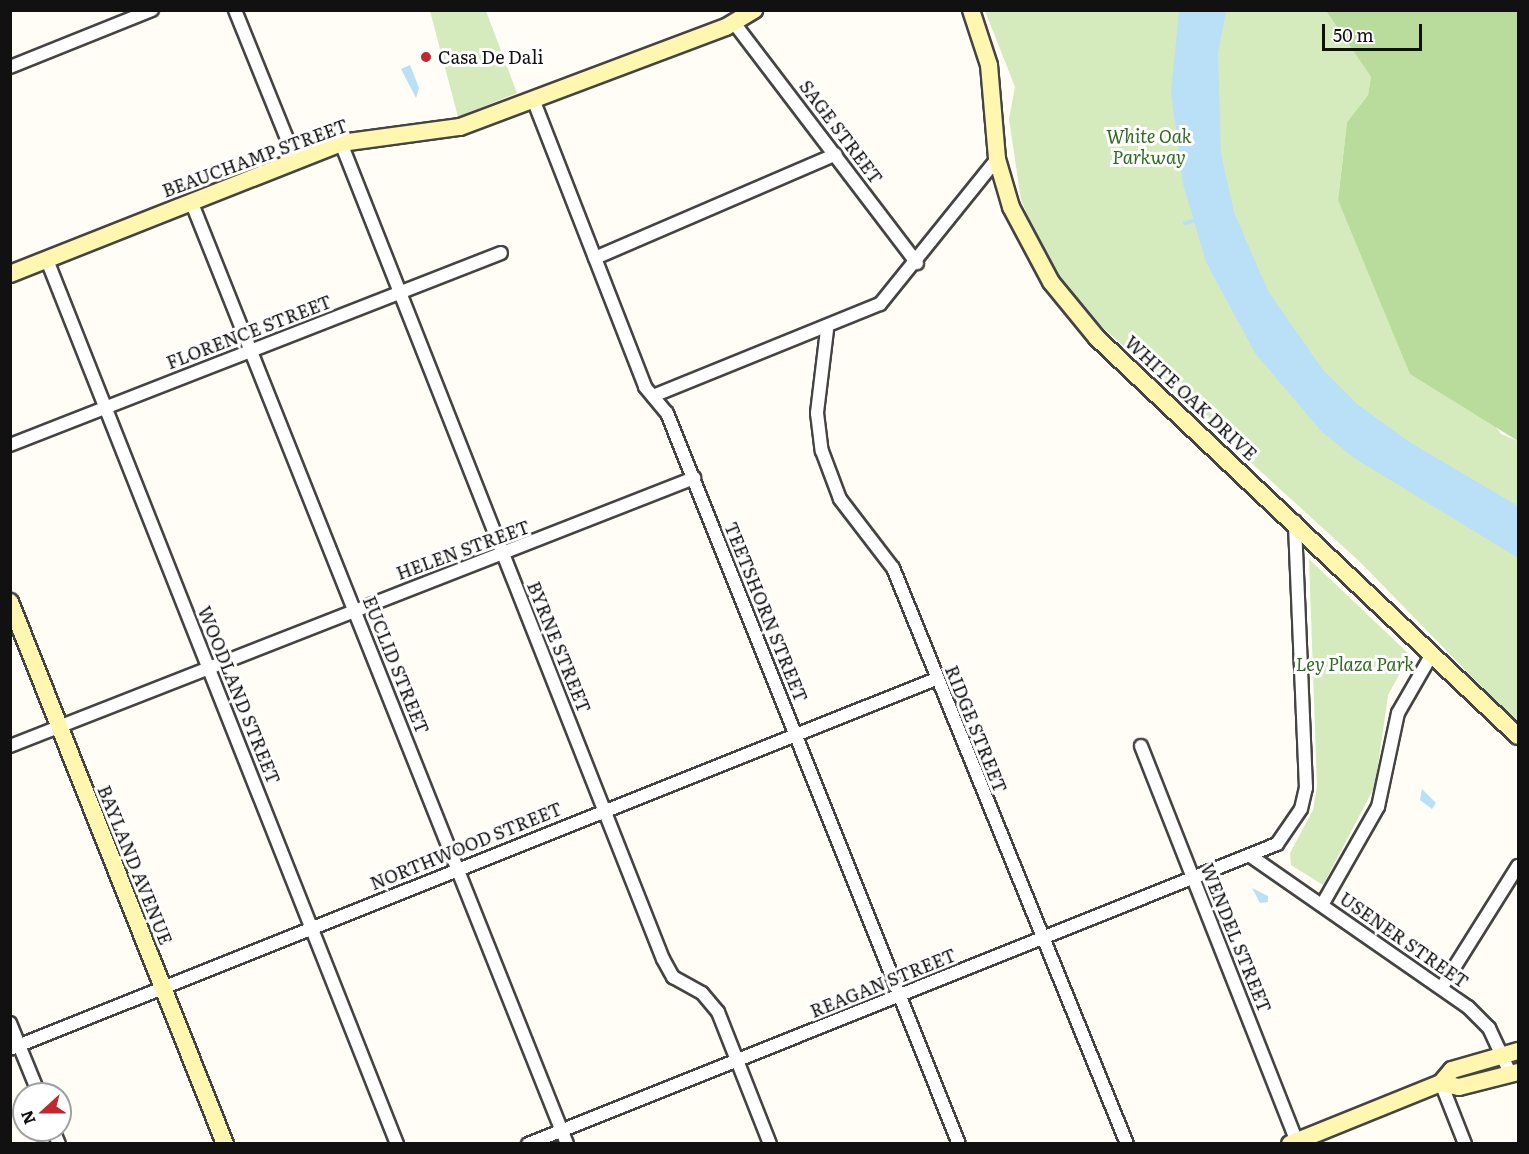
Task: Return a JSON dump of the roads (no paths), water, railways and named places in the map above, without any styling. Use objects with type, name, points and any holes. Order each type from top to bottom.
[{"type":"street","points":[[10,67],[153,10]]},
{"type":"street","points":[[235,10],[296,160]]},
{"type":"street","name":"BEAUCHAMP STREET","points":[[10,274],[341,143],[460,126],[735,23],[754,10]]},
{"type":"street","name":"WHITE OAK DRIVE","points":[[971,10],[989,65],[997,159],[1011,207],[1059,292],[1097,338],[1294,520],[1518,736]]},
{"type":"street","name":"SAGE STREET","points":[[735,23],[917,263]]},
{"type":"street","name":"TEETSHORN STREET","points":[[533,99],[645,387],[667,413],[694,478],[959,1143]]},
{"type":"street","name":"BYRNE STREET","points":[[341,143],[669,971],[713,1005],[770,1143]]},
{"type":"street","points":[[595,258],[836,154]]},
{"type":"street","points":[[653,396],[827,330],[880,304],[917,263],[997,159]]},
{"type":"street","name":"EUCLID STREET","points":[[191,201],[567,1143]]},
{"type":"street","name":"FLORENCE STREET","points":[[10,445],[501,253]]},
{"type":"street","name":"WOODLAND STREET","points":[[47,260],[397,1143]]},
{"type":"street","name":"RIDGE STREET","points":[[827,330],[817,413],[822,451],[840,499],[893,568],[936,679],[1046,939],[1127,1143]]},
{"type":"street","name":"HELEN STREET","points":[[10,746],[694,478]]},
{"type":"street","name":"REAGAN STREET","points":[[528,1143],[1252,857],[1277,844],[1291,826],[1306,788],[1294,520]]},
{"type":"street","name":"BAYLAND AVENUE","points":[[10,602],[225,1143]]},
{"type":"street","points":[[1322,905],[1378,807],[1398,713],[1432,654]]},
{"type":"street","name":"NORTHWOOD STREET","points":[[15,1047],[458,868],[936,679]]},
{"type":"street","name":"WENDEL STREET","points":[[1141,746],[1295,1143]]},
{"type":"street","name":"USENER STREET","points":[[1252,857],[1442,987],[1489,1028],[1511,1053],[1514,1073]]},
{"type":"street","points":[[1442,987],[1518,866]]},
{"type":"street","points":[[10,1023],[15,1047],[33,1082]]},
{"type":"street","points":[[1295,1143],[1440,1083],[1452,1070],[1511,1053]]},
{"type":"street","points":[[1440,1083],[1459,1087],[1514,1073]]},
{"type":"street","points":[[1440,1083],[1465,1143]]},
{"type":"water","points":[[1179,11],[1226,11],[1218,53],[1221,153],[1234,212],[1268,291],[1323,370],[1357,404],[1411,443],[1518,506],[1518,558],[1354,458],[1321,431],[1255,353],[1206,262],[1183,184],[1171,92]]},
{"type":"water","points":[[410,65],[419,88],[416,98],[401,69]]},
{"type":"water","points":[[1422,789],[1436,803],[1432,809],[1420,800]]},
{"type":"water","points":[[1252,888],[1268,896],[1268,902],[1260,903]]},
{"type":"waterway","points":[[1185,223],[1196,220]]},
{"type":"place","name":"Casa De Dali","points":[[426,57]]},
{"type":"park label","name":"White Oak Parkway","points":[[1149,147]]},
{"type":"park label","name":"Ley Plaza Park","points":[[1355,664]]}]
